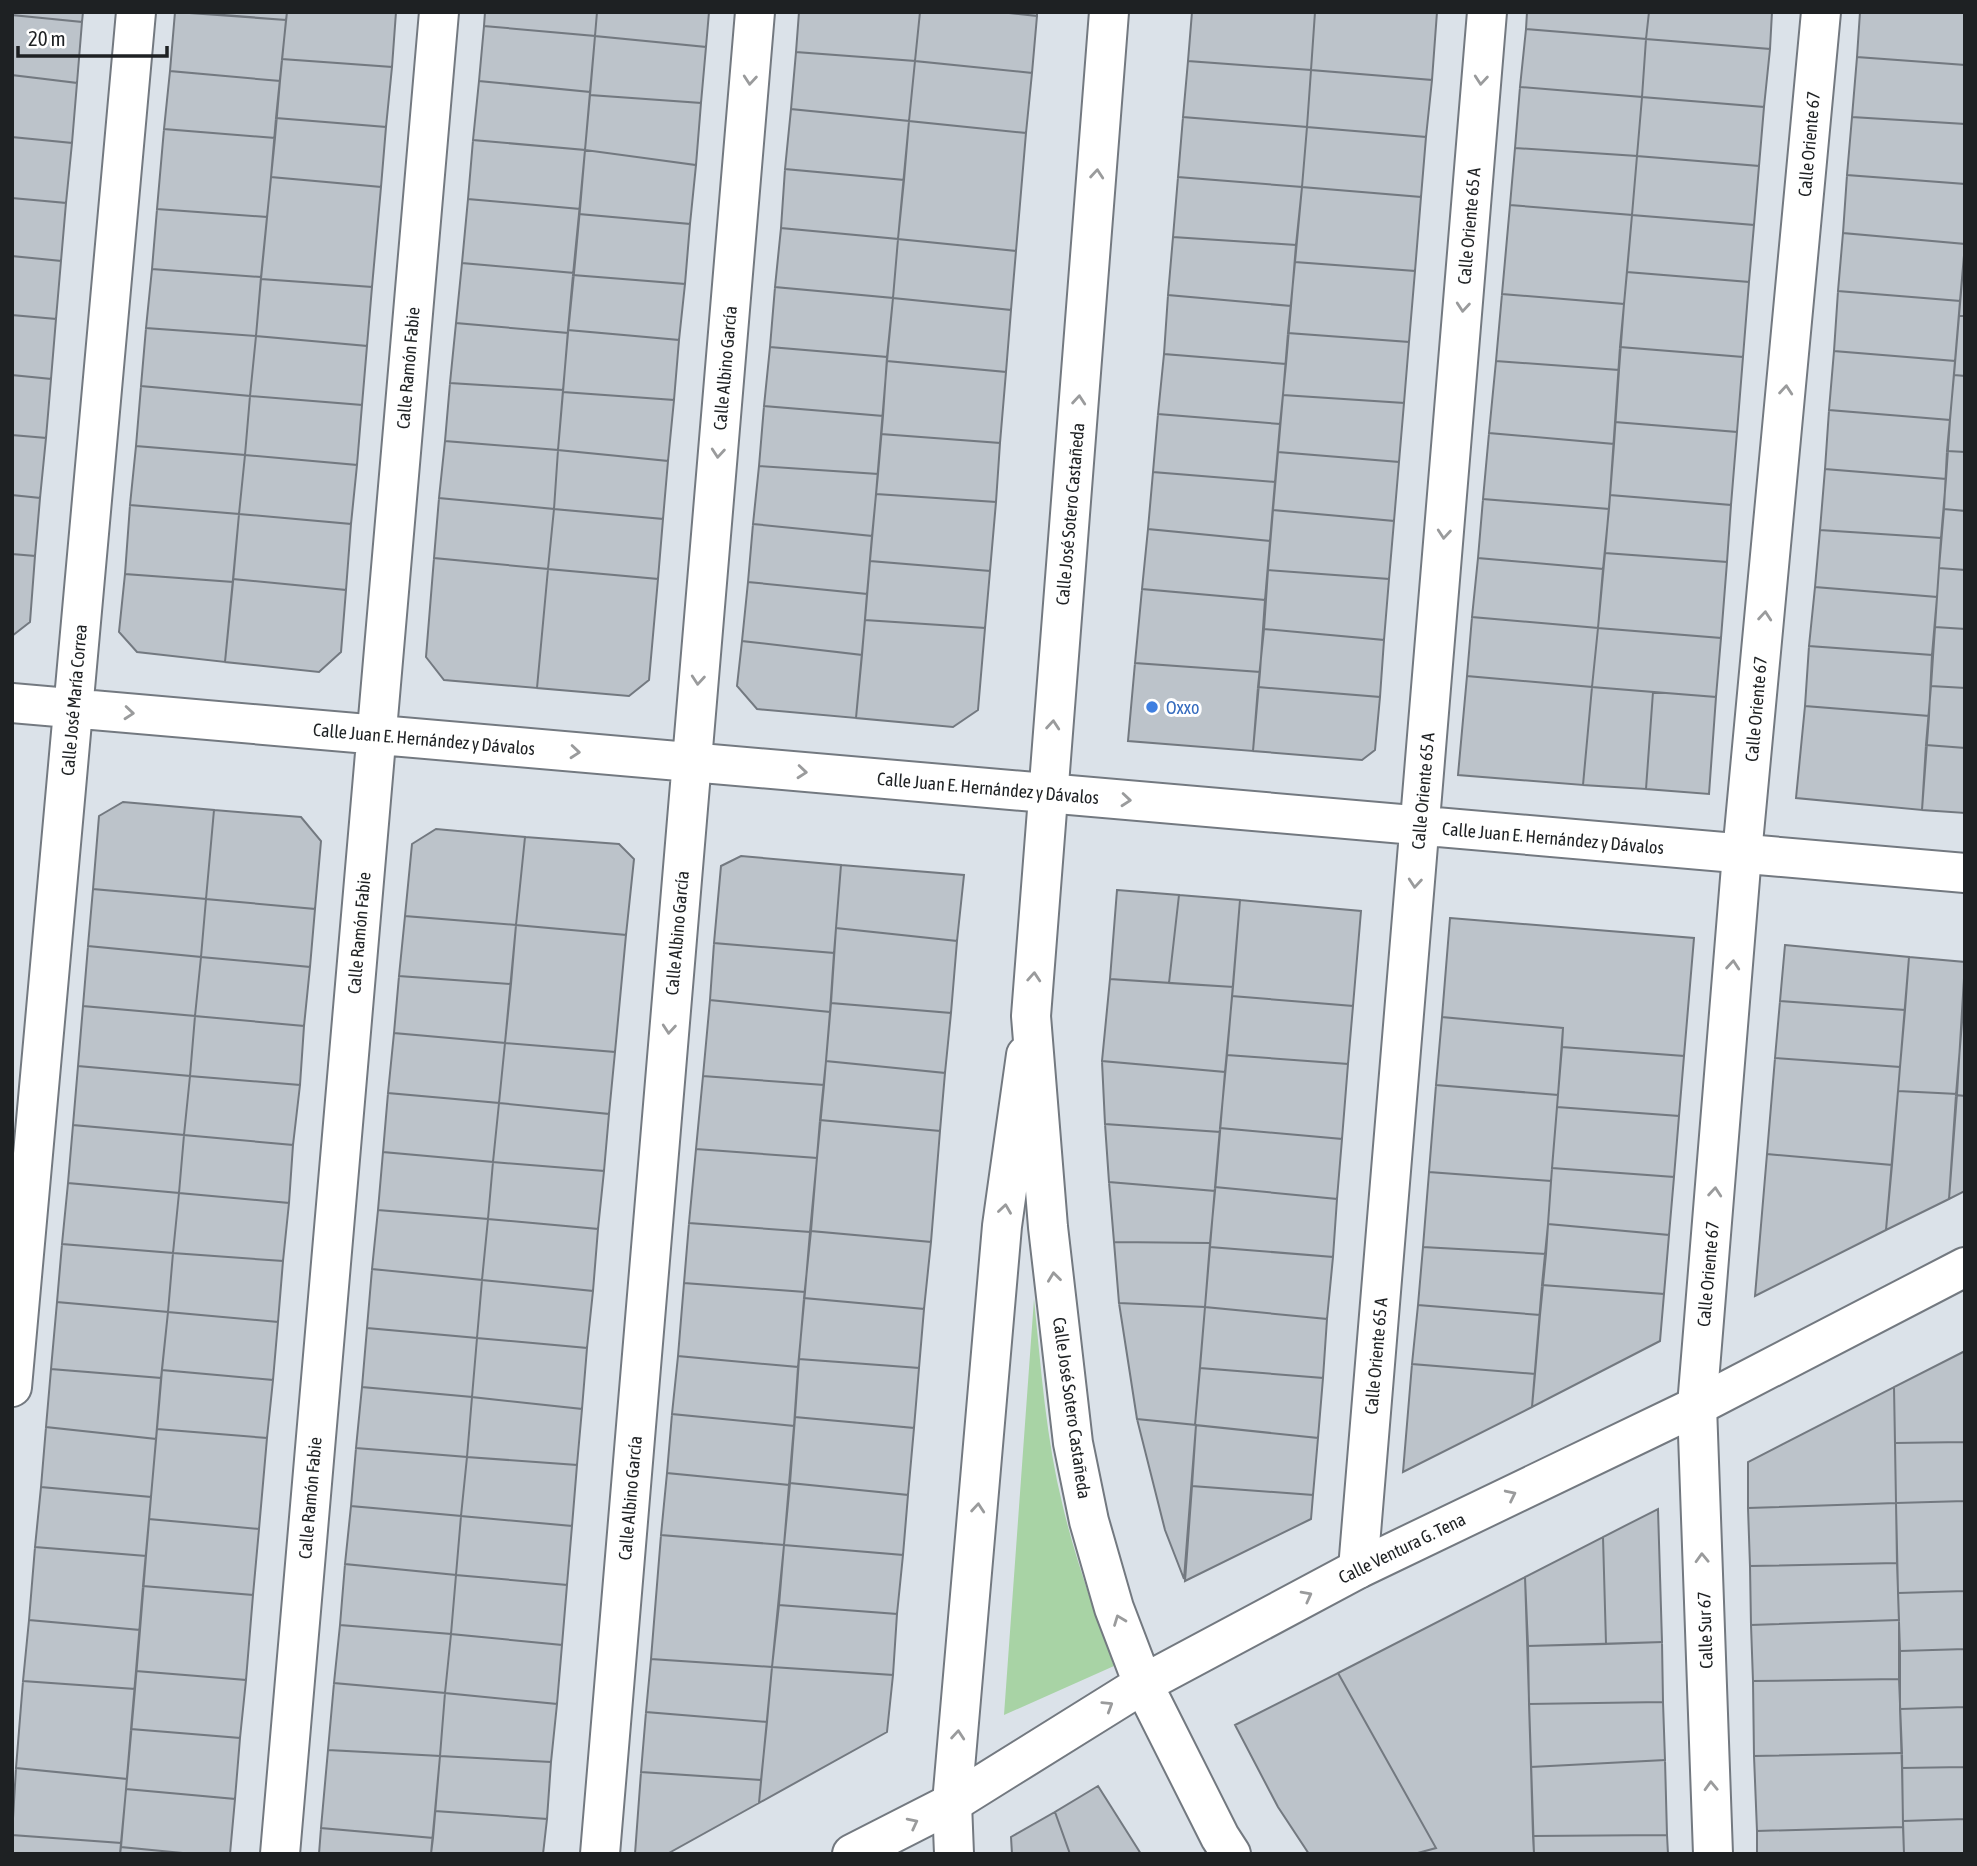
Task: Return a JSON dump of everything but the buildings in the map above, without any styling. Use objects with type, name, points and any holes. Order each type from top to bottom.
[{"type":"street","name":"Calle José María Correa","points":[[12,1387],[136,12]]},
{"type":"street","name":"Calle Ramón Fabie","points":[[279,1854],[439,12]]},
{"type":"street","name":"Calle Albino García","points":[[600,1854],[755,12]]},
{"type":"street","name":"Calle José Sotero Castañeda","points":[[954,1854],[952,1803],[1002,1226],[1031,1016],[1109,12]]},
{"type":"street","name":"Calle Oriente 65 A","points":[[1357,1569],[1487,12]]},
{"type":"street","name":"Calle Oriente 67","points":[[1697,1406],[1742,854],[1821,12]]},
{"type":"street","name":"Calle Juan E. Hernández y Dávalos","points":[[12,703],[1965,873]]},
{"type":"street","name":"Calle José Sotero Castañeda","points":[[1031,1016],[1048,1227],[1073,1443],[1089,1521],[1114,1608],[1143,1684],[1231,1854]]},
{"type":"street","name":"Calle Ventura G. Tena","points":[[852,1854],[952,1803],[1143,1684],[1357,1569],[1697,1406],[1965,1267]]},
{"type":"street","name":"Calle Sur 67","points":[[1697,1406],[1713,1854]]},
{"type":"green space","points":[[1034,1299],[1045,1403],[1057,1481],[1080,1567],[1114,1666],[1004,1715]]},
{"type":"place","name":"Oxxo","points":[[1152,707]]}]
